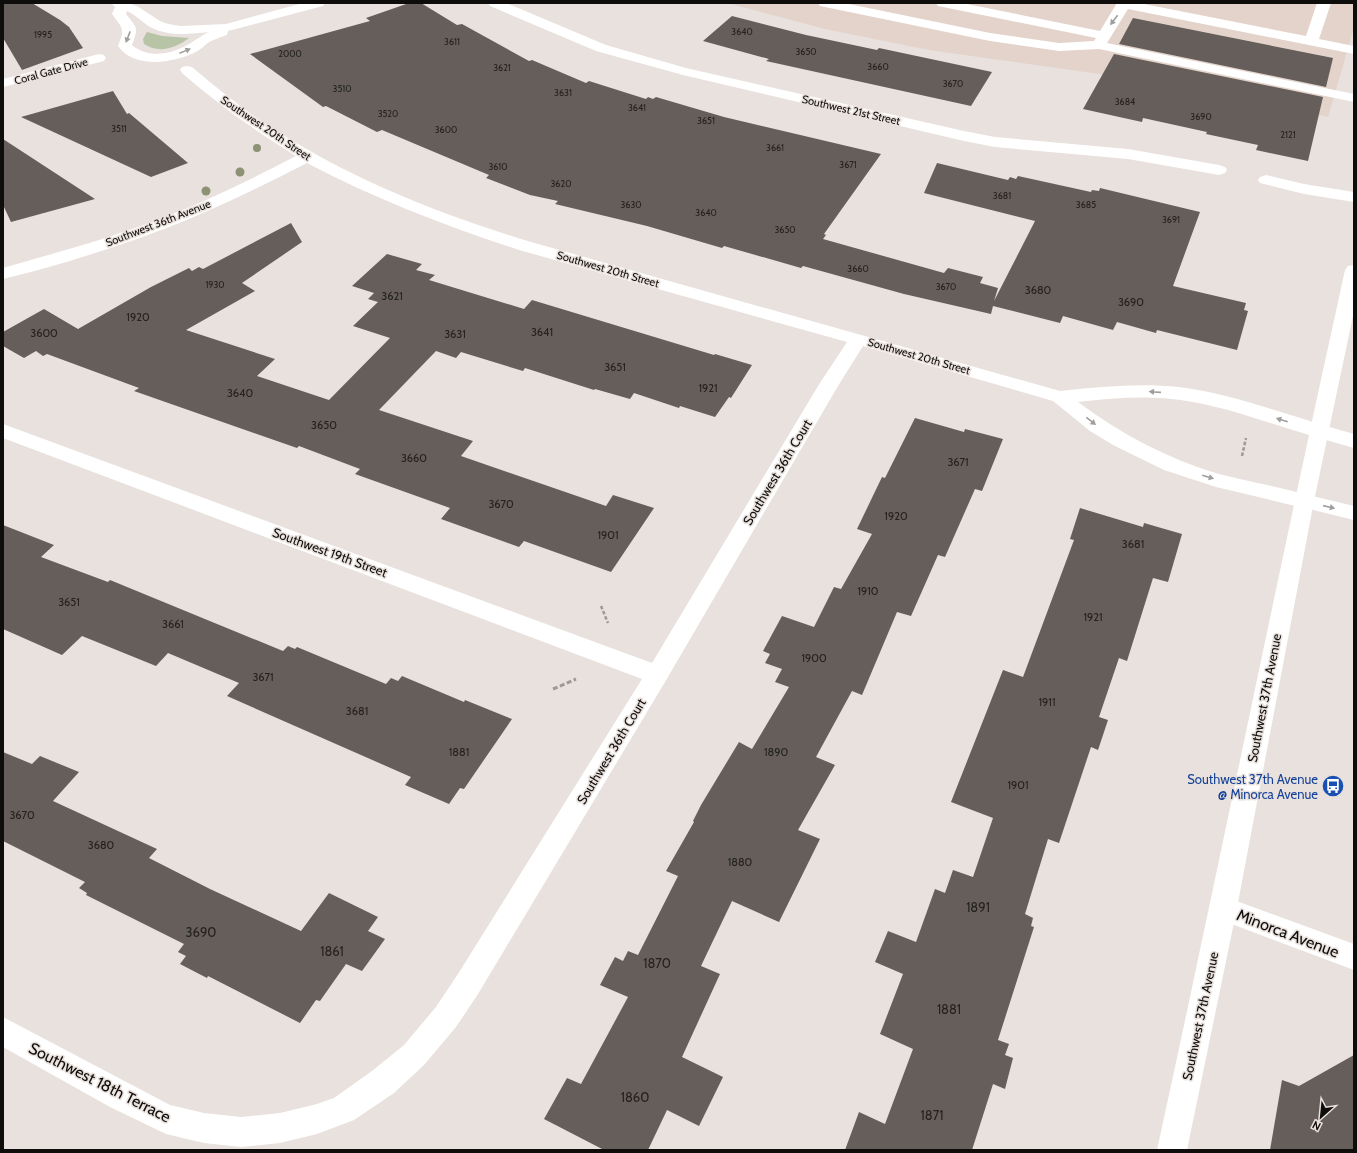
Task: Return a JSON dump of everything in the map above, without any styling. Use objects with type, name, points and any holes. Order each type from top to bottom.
[{"type":"street","points":[[226,28],[221,33],[209,37],[183,52],[168,57],[146,57],[133,53],[125,46],[130,33],[130,28],[119,14],[120,5],[136,9],[153,23],[160,26],[196,30],[216,27],[226,28],[318,3]]},
{"type":"street","name":"Southwest 21st Street","points":[[495,3],[554,29],[616,52],[683,71],[796,98],[995,142],[1128,154],[1219,170]]},
{"type":"street","points":[[824,3],[990,37],[1059,47],[1101,41],[1117,17],[1124,3],[1354,50]]},
{"type":"street","points":[[943,3],[1101,41],[1354,98]]},
{"type":"street","points":[[1311,41],[1324,3]]},
{"type":"street","name":"Coral Gate Drive","points":[[3,83],[99,58]]},
{"type":"street","name":"Southwest 20th Street","points":[[187,70],[206,87],[255,124],[307,157],[373,190],[422,211],[493,236],[1060,397],[1121,391],[1146,391],[1196,396],[1236,406],[1354,441]]},
{"type":"street","name":"Southwest 36th Avenue","points":[[3,274],[107,244],[142,232],[198,209],[307,157]]},
{"type":"street","points":[[1266,180],[1304,189],[1354,197]]},
{"type":"street","name":"Southwest 37th Avenue","points":[[1172,1150],[1223,908],[1304,501],[1354,270]]},
{"type":"street","name":"Southwest 36th Court","points":[[317,1119],[343,1109],[383,1082],[414,1055],[446,1017],[468,984],[657,675],[828,386],[858,339]]},
{"type":"street","name":"Southwest 20th Street","points":[[1060,397],[1097,426],[1120,440],[1172,465],[1216,480],[1354,513]]},
{"type":"street","name":"Southwest 19th Street","points":[[3,431],[657,675]]},
{"type":"street","name":"Minorca Avenue","points":[[1223,908],[1354,957]]},
{"type":"street","name":"Southwest 18th Terrace","points":[[3,1031],[166,1119],[204,1128],[241,1132],[280,1128],[317,1119]]},
{"type":"path","points":[[1241,459],[1246,437]]},
{"type":"path","points":[[601,606],[611,629]]},
{"type":"path","points":[[553,689],[577,678]]},
{"type":"shaded area","points":[[727,3],[1354,3],[1354,28],[1328,117],[1184,86],[929,50],[825,29]]},
{"type":"green space","points":[[147,32],[162,36],[189,38],[173,47],[156,49],[144,44],[143,39]]},
{"type":"building","points":[[3,3],[32,3],[69,27],[83,48],[22,70],[3,38]]},
{"type":"building","points":[[409,3],[421,3],[457,25],[462,24],[529,61],[532,60],[586,83],[589,81],[646,99],[648,97],[653,99],[656,97],[724,117],[881,154],[824,234],[826,235],[823,239],[944,273],[948,268],[983,277],[980,283],[998,288],[994,301],[1035,221],[924,193],[937,163],[1008,180],[1010,177],[1016,179],[1018,176],[1091,192],[1092,190],[1099,191],[1100,188],[1200,212],[1173,286],[1246,303],[1244,310],[1248,311],[1237,350],[1157,330],[1156,333],[1117,322],[1113,330],[1063,316],[1060,323],[993,306],[991,314],[904,294],[803,266],[801,268],[724,246],[722,248],[647,226],[555,204],[558,201],[530,195],[486,178],[489,175],[382,130],[377,132],[326,106],[323,107],[250,54],[370,21],[366,18]]},
{"type":"building","points":[[732,16],[806,35],[877,50],[879,48],[992,72],[971,106],[766,61],[769,59],[703,41]]},
{"type":"building","points":[[1133,18],[1333,58],[1326,87],[1119,44]]},
{"type":"building","points":[[1114,54],[1323,97],[1308,161],[1256,150],[1258,145],[1206,134],[1207,132],[1143,118],[1142,122],[1083,109]]},
{"type":"building","points":[[113,91],[127,114],[129,113],[188,163],[151,177],[21,117]]},
{"type":"building","points":[[3,139],[95,199],[11,222],[3,205]]},
{"type":"building","points":[[291,223],[302,242],[242,283],[255,291],[186,330],[275,359],[257,376],[329,400],[390,338],[353,326],[378,302],[368,299],[374,293],[352,286],[387,254],[422,264],[416,270],[435,275],[429,280],[524,309],[532,300],[752,365],[731,398],[729,397],[715,417],[680,406],[679,408],[634,393],[630,399],[595,389],[594,390],[525,368],[523,371],[461,352],[456,358],[436,351],[379,410],[473,441],[461,456],[606,506],[613,495],[654,508],[611,572],[524,541],[519,547],[441,519],[450,508],[355,474],[360,469],[299,446],[297,448],[134,391],[139,388],[47,354],[43,356],[36,351],[24,358],[3,346],[3,332],[44,309],[78,329],[151,287],[189,268],[192,271],[199,267],[203,269]]},
{"type":"building","points":[[915,418],[964,432],[965,429],[1003,439],[982,491],[975,489],[945,557],[938,555],[911,616],[897,612],[862,695],[852,691],[816,757],[835,765],[798,830],[820,839],[779,922],[732,901],[701,966],[720,974],[682,1057],[723,1077],[699,1126],[667,1110],[648,1150],[604,1150],[544,1119],[567,1078],[581,1084],[628,997],[600,985],[615,957],[623,961],[628,951],[638,955],[678,876],[666,871],[694,822],[693,821],[701,805],[739,742],[752,749],[789,687],[775,682],[782,669],[765,663],[770,654],[763,651],[782,616],[814,627],[834,587],[841,589],[872,534],[857,529],[882,477],[885,478]]},
{"type":"building","points":[[1080,508],[1143,527],[1144,523],[1182,534],[1168,582],[1153,578],[1127,661],[1119,658],[1099,717],[1108,720],[1098,750],[1091,747],[1059,843],[1048,839],[1025,914],[1033,918],[1031,926],[1034,927],[998,1040],[1009,1044],[1005,1055],[1013,1058],[1005,1089],[993,1084],[972,1150],[845,1150],[859,1112],[885,1124],[913,1049],[880,1034],[903,974],[875,962],[888,931],[916,942],[935,889],[945,893],[953,870],[973,877],[993,818],[951,802],[1003,670],[1023,677],[1074,540],[1070,539]]},
{"type":"building","points":[[3,525],[54,545],[41,557],[108,582],[110,580],[283,651],[288,646],[295,649],[297,647],[386,684],[391,678],[398,681],[402,676],[464,702],[465,700],[512,719],[464,789],[460,788],[449,804],[405,785],[411,777],[227,696],[239,683],[168,653],[156,666],[82,636],[62,655],[3,629]]},
{"type":"building","points":[[3,752],[32,764],[40,756],[79,772],[53,801],[157,849],[149,858],[210,889],[301,931],[329,893],[378,917],[368,931],[385,939],[362,971],[346,964],[320,1001],[316,1000],[300,1023],[208,976],[207,978],[180,964],[186,956],[178,952],[184,944],[86,895],[87,893],[79,888],[85,882],[3,841]]},
{"type":"building","points":[[1354,1055],[1354,1150],[1270,1150],[1282,1080],[1299,1086]]},
{"type":"place","name":"Southwest 37th Avenue @ Minorca Avenue","points":[[1333,786]]}]
